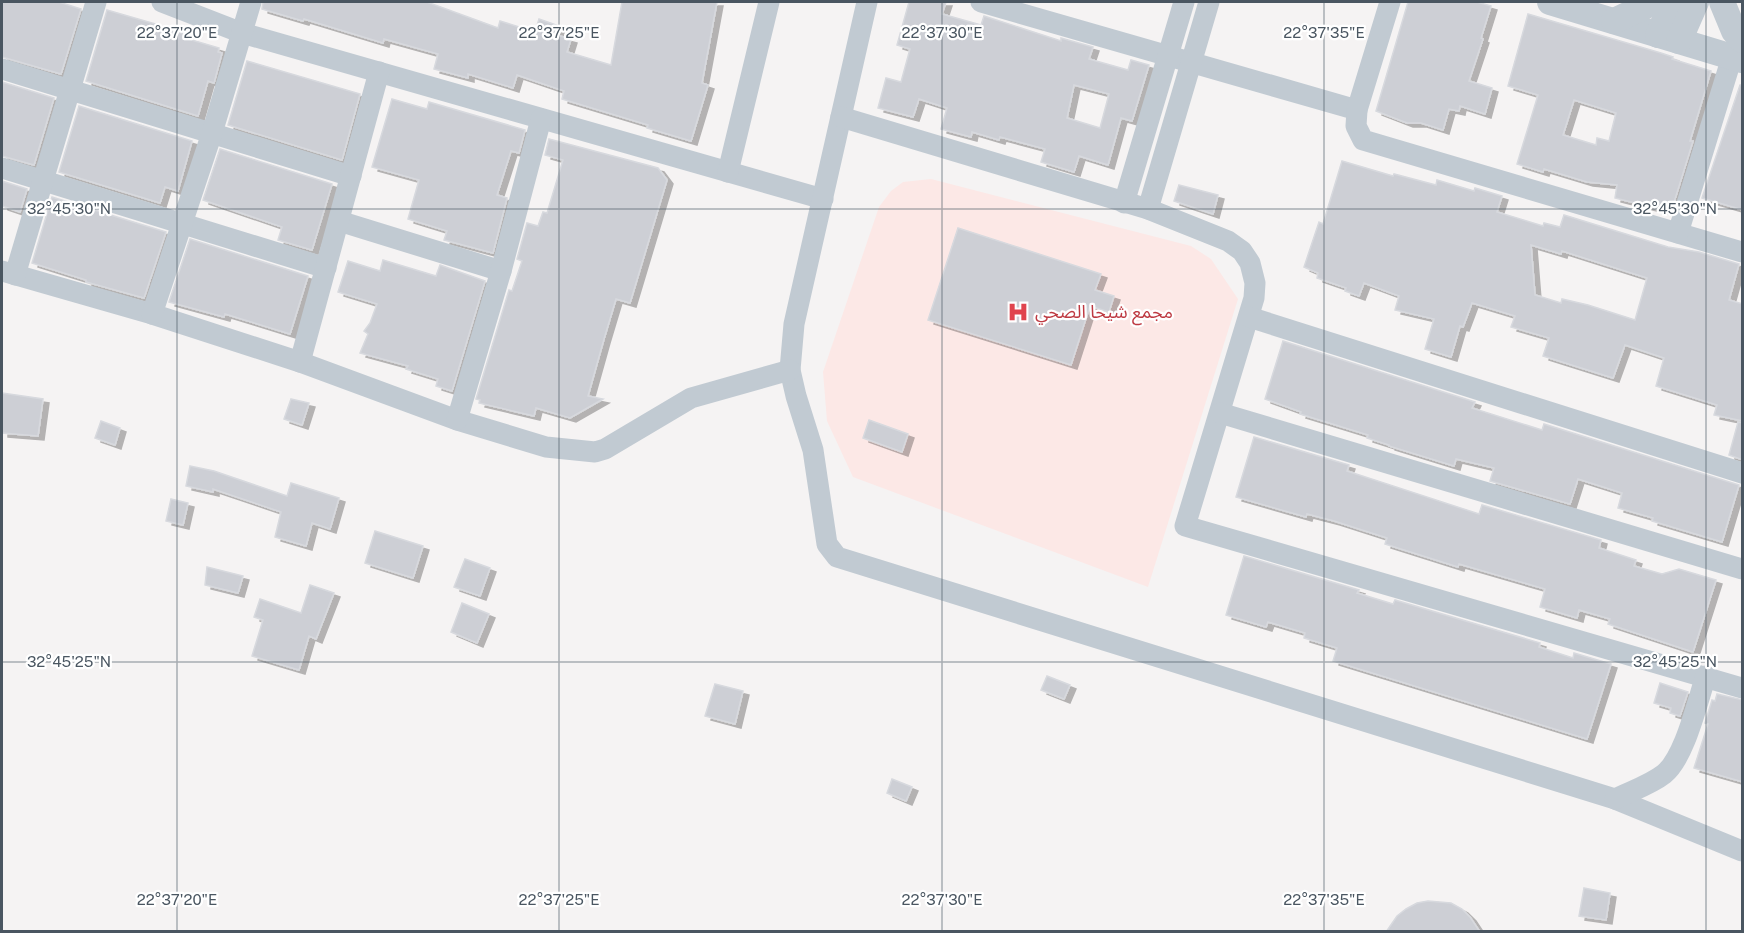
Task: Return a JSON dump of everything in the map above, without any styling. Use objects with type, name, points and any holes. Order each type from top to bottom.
[{"type":"street","points":[[96,2],[43,181],[8,273],[152,314],[300,362],[458,420],[546,447],[595,452],[692,398],[790,370]]},
{"type":"street","points":[[162,2],[242,33],[823,199]]},
{"type":"street","points":[[152,314],[212,133],[251,2]]},
{"type":"street","points":[[728,172],[769,2]]},
{"type":"street","points":[[867,2],[794,324],[790,370],[813,450],[827,544],[837,557],[1615,799],[1743,851]]},
{"type":"street","points":[[1124,202],[1184,2]]},
{"type":"street","points":[[1148,209],[1209,2]]},
{"type":"street","points":[[1390,2],[1357,110],[1356,126],[1363,140],[1743,252]]},
{"type":"street","points":[[1550,2],[1668,38],[1739,52]]},
{"type":"street","points":[[1614,21],[1651,2]]},
{"type":"street","points":[[1668,38],[1673,2]]},
{"type":"street","points":[[1668,38],[1696,2]]},
{"type":"street","points":[[1678,233],[1739,52],[1734,31],[1722,2]]},
{"type":"street","points":[[990,3],[1357,110]]},
{"type":"street","points":[[2,69],[351,176]]},
{"type":"street","points":[[300,362],[379,72]]},
{"type":"street","points":[[841,117],[1148,209],[1228,241],[1242,251],[1250,263],[1255,283],[1249,317],[1185,526],[1743,688]]},
{"type":"street","points":[[458,420],[501,271],[541,119]]},
{"type":"street","points":[[2,168],[326,268]]},
{"type":"street","points":[[339,221],[501,271]]},
{"type":"street","points":[[1249,317],[1743,473]]},
{"type":"street","points":[[1220,413],[1741,563]]},
{"type":"street","points":[[1615,799],[1659,778],[1674,763],[1681,751],[1706,676]]},
{"type":"shaded area","points":[[931,179],[1191,246],[1211,259],[1238,299],[1148,587],[853,477],[827,421],[823,372],[879,207],[891,191],[903,182]]},
{"type":"building","points":[[2,2],[59,2],[81,9],[61,74],[2,57]]},
{"type":"building","points":[[263,2],[427,2],[498,28],[500,21],[535,32],[539,19],[559,26],[556,35],[571,39],[567,52],[611,65],[622,2],[717,2],[702,83],[708,85],[691,141],[647,128],[648,125],[562,99],[564,91],[517,75],[513,88],[468,74],[468,78],[434,69],[438,54],[384,39],[383,43],[262,9]]},
{"type":"building","points":[[909,2],[946,2],[942,14],[981,25],[984,16],[1061,41],[1061,38],[1093,47],[1089,59],[1128,70],[1131,60],[1149,65],[1132,121],[1121,118],[1108,165],[1079,156],[1074,172],[1041,162],[1045,149],[1000,137],[999,140],[972,132],[971,137],[941,129],[947,108],[919,99],[913,117],[878,108],[886,78],[901,82],[910,49],[897,45]],"holes":[[[1074,85],[1109,94],[1100,128],[1067,118]]]},
{"type":"building","points":[[1408,2],[1477,2],[1491,6],[1469,81],[1492,88],[1485,114],[1460,106],[1459,111],[1449,109],[1443,130],[1421,123],[1407,123],[1376,111]]},
{"type":"building","points":[[107,10],[159,25],[158,28],[186,34],[185,38],[219,48],[218,52],[222,53],[214,83],[208,81],[198,116],[86,81]]},
{"type":"building","points":[[1528,14],[1661,53],[1673,57],[1672,59],[1711,71],[1671,212],[1615,198],[1617,185],[1587,182],[1544,169],[1543,172],[1517,164],[1538,95],[1508,86]],"holes":[[[1574,100],[1616,113],[1609,141],[1597,138],[1596,145],[1563,135]]]},
{"type":"building","points":[[247,61],[360,94],[342,160],[228,125]]},
{"type":"building","points":[[2,82],[54,98],[34,165],[2,156]]},
{"type":"building","points":[[1740,85],[1743,85],[1743,210],[1702,198]]},
{"type":"building","points":[[392,99],[427,109],[429,102],[525,130],[519,153],[511,151],[497,195],[507,198],[493,253],[444,240],[447,231],[408,219],[419,180],[372,167]]},
{"type":"building","points":[[79,106],[192,141],[178,191],[165,187],[160,203],[59,172]]},
{"type":"building","points":[[549,139],[658,168],[667,180],[630,303],[616,299],[604,339],[588,396],[603,399],[570,418],[536,408],[534,416],[479,403],[480,400],[476,399],[509,290],[512,291],[522,261],[517,259],[527,223],[538,226],[543,212],[547,213],[563,160],[545,155]]},
{"type":"building","points":[[220,149],[332,184],[312,250],[278,240],[282,227],[203,200]]},
{"type":"building","points":[[1342,161],[1393,176],[1394,174],[1436,185],[1437,180],[1474,191],[1475,188],[1502,196],[1497,212],[1543,226],[1544,223],[1560,227],[1564,215],[1668,247],[1699,252],[1739,264],[1729,300],[1743,304],[1743,421],[1714,415],[1717,405],[1656,386],[1664,358],[1625,345],[1613,378],[1543,356],[1549,338],[1511,327],[1515,316],[1472,303],[1463,327],[1460,326],[1451,357],[1425,349],[1434,319],[1395,310],[1399,296],[1364,283],[1359,296],[1345,291],[1346,288],[1317,278],[1318,273],[1304,267],[1319,222],[1323,224]],"holes":[[[1531,245],[1561,254],[1562,251],[1647,278],[1635,320],[1588,305],[1562,299],[1561,303],[1535,295]]]},
{"type":"building","points":[[2,181],[27,189],[20,212],[2,206]]},
{"type":"building","points":[[1179,185],[1218,195],[1213,214],[1174,201]]},
{"type":"building","points":[[52,197],[166,232],[144,298],[86,282],[86,280],[32,263]]},
{"type":"building","points":[[958,228],[1101,274],[1095,290],[1114,296],[1109,312],[1090,306],[1071,365],[928,320]]},
{"type":"building","points":[[190,239],[308,276],[290,334],[225,314],[224,317],[169,302]]},
{"type":"building","points":[[383,260],[436,276],[440,265],[485,281],[452,391],[436,386],[438,379],[406,369],[408,366],[360,353],[368,334],[364,331],[370,323],[377,304],[338,292],[348,261],[380,271]]},
{"type":"building","points":[[1283,341],[1475,402],[1472,408],[1542,430],[1544,424],[1739,485],[1722,542],[1618,508],[1622,493],[1578,479],[1570,504],[1490,481],[1494,468],[1456,459],[1454,466],[1389,446],[1367,438],[1368,435],[1300,414],[1301,412],[1265,399]]},
{"type":"building","points":[[2,393],[43,399],[38,436],[2,433]]},
{"type":"building","points":[[291,399],[309,403],[302,425],[284,419]]},
{"type":"building","points":[[869,420],[908,434],[902,452],[863,438]]},
{"type":"building","points":[[101,421],[120,428],[115,445],[95,438]]},
{"type":"building","points":[[1738,422],[1743,423],[1743,460],[1729,455]]},
{"type":"building","points":[[1254,437],[1349,465],[1347,471],[1479,514],[1482,505],[1601,540],[1599,548],[1636,560],[1634,566],[1662,574],[1679,569],[1716,580],[1693,652],[1608,624],[1610,619],[1579,610],[1577,618],[1540,607],[1545,589],[1459,564],[1458,567],[1385,544],[1387,538],[1334,521],[1307,514],[1306,517],[1236,497]]},
{"type":"building","points":[[190,466],[214,471],[287,496],[291,483],[339,498],[330,529],[312,523],[306,546],[275,537],[281,512],[213,489],[213,492],[186,486]]},
{"type":"building","points":[[171,499],[188,503],[183,525],[166,521]]},
{"type":"building","points":[[375,531],[423,546],[413,578],[365,563]]},
{"type":"building","points":[[1244,556],[1359,590],[1357,593],[1393,604],[1395,600],[1540,643],[1539,647],[1573,658],[1574,653],[1611,664],[1587,739],[1333,661],[1337,648],[1304,638],[1305,633],[1268,622],[1266,627],[1226,615]]},
{"type":"building","points":[[465,559],[490,568],[480,596],[454,587]]},
{"type":"building","points":[[207,567],[243,576],[238,593],[205,585]]},
{"type":"building","points":[[310,585],[334,593],[316,639],[309,636],[299,670],[252,656],[263,620],[254,617],[260,599],[301,613]]},
{"type":"building","points":[[462,603],[489,614],[477,643],[451,632]]},
{"type":"building","points":[[1047,676],[1070,685],[1064,699],[1041,690]]},
{"type":"building","points":[[1660,683],[1688,692],[1680,716],[1670,713],[1671,708],[1654,703]]},
{"type":"building","points":[[715,684],[743,691],[735,724],[705,716]]},
{"type":"building","points":[[1717,694],[1743,700],[1743,782],[1694,768],[1708,724],[1705,723],[1712,700],[1715,701]]},
{"type":"building","points":[[892,779],[912,787],[906,801],[887,793]]},
{"type":"building","points":[[1584,888],[1610,893],[1606,920],[1579,916]]},
{"type":"building","points":[[1428,901],[1451,903],[1462,909],[1480,932],[1386,932],[1397,916],[1406,909],[1417,903]]},
{"type":"place","name":"مجمع شيحا الصحي","points":[[1018,312]]}]
